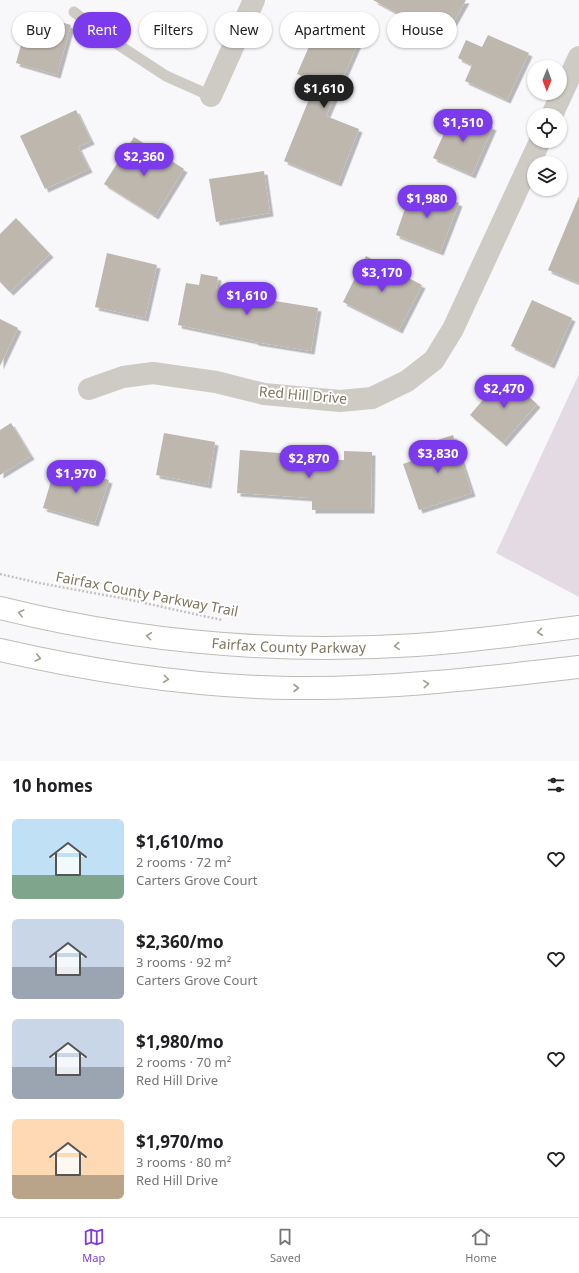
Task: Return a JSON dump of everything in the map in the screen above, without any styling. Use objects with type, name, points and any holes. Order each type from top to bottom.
[{"type":"highway","name":"Fairfax County Parkway","points":[[0,608],[71,624],[115,631],[215,643],[283,647],[338,648],[417,645],[579,627]]},
{"type":"highway","points":[[0,650],[48,661],[123,674],[206,683],[292,688],[417,684],[579,667]]},
{"type":"street","points":[[211,96],[254,0]]},
{"type":"street","points":[[555,108],[579,57]]},
{"type":"street","name":"Red Hill Drive","points":[[89,389],[123,377],[153,373],[216,382],[264,394],[340,401],[372,398],[407,381],[434,360],[453,328],[537,148]]},
{"type":"lane","points":[[123,48],[166,76],[211,96]]},
{"type":"path","name":"Fairfax County Parkway Trail","points":[[0,574],[39,583],[126,599],[224,621]]},
{"type":"shaded area","points":[[579,374],[579,597],[496,553]]},
{"type":"building","points":[[373,0],[466,0],[457,16],[457,12],[395,12]]},
{"type":"building","points":[[65,23],[71,25],[65,46]]},
{"type":"building","points":[[488,35],[529,53],[507,100],[465,81],[472,65],[458,58],[466,40],[482,47]]},
{"type":"building","points":[[20,48],[65,48],[57,75],[16,63]]},
{"type":"building","points":[[308,48],[356,48],[326,116],[359,129],[338,183],[284,161],[316,82],[297,74]]},
{"type":"building","points":[[76,110],[91,141],[78,147],[89,169],[45,189],[20,136]]},
{"type":"building","points":[[454,111],[493,127],[472,175],[433,158]]},
{"type":"building","points":[[134,137],[184,169],[155,216],[104,184]]},
{"type":"building","points":[[264,171],[270,213],[216,222],[209,179]]},
{"type":"building","points":[[413,185],[459,203],[440,252],[396,235]]},
{"type":"building","points":[[579,196],[579,283],[548,270]]},
{"type":"building","points":[[16,218],[50,254],[10,292],[0,282],[0,234]]},
{"type":"building","points":[[107,253],[157,265],[145,318],[95,307]]},
{"type":"building","points":[[366,256],[422,285],[399,330],[343,302]]},
{"type":"building","points":[[201,274],[218,277],[216,289],[239,295],[318,308],[311,351],[255,342],[178,325],[186,283],[199,285]]},
{"type":"building","points":[[532,300],[572,318],[551,365],[511,346]]},
{"type":"building","points":[[0,319],[18,328],[0,366]]},
{"type":"building","points":[[504,375],[537,404],[503,443],[470,415]]},
{"type":"building","points":[[11,423],[31,456],[0,475],[0,430]]},
{"type":"building","points":[[164,433],[215,442],[208,485],[156,475]]},
{"type":"building","points":[[453,435],[472,493],[419,510],[403,464],[429,455],[425,444]]},
{"type":"building","points":[[240,450],[293,454],[293,459],[344,460],[344,451],[372,452],[371,510],[312,510],[312,498],[237,493]]},
{"type":"building","points":[[56,464],[109,480],[95,523],[43,508]]}]
